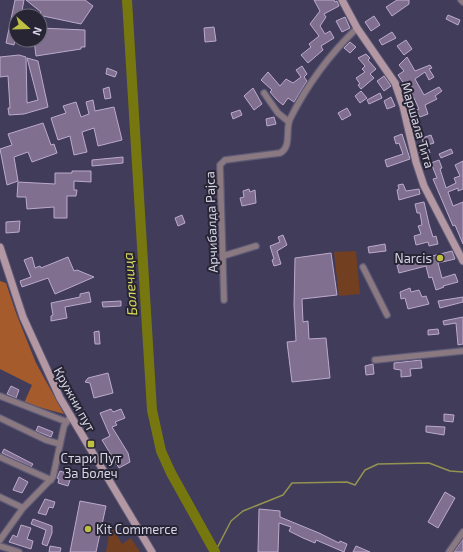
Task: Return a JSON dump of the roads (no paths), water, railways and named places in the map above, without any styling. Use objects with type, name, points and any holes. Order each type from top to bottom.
[{"type":"main road","name":"Маршала Тита","points":[[342,0],[358,28],[395,83],[403,106],[416,162],[424,186],[463,261]]},
{"type":"main road","name":"Кружни пут","points":[[0,247],[26,323],[42,363],[68,419],[152,552]]},
{"type":"street","name":"Арчибалда Рајса","points":[[224,300],[220,165],[225,160],[282,152],[288,142],[289,122],[327,60],[358,28]]},
{"type":"street","points":[[264,93],[278,113],[289,122]]},
{"type":"street","points":[[223,256],[256,246]]},
{"type":"street","points":[[363,268],[387,314]]},
{"type":"street","points":[[375,360],[463,350]]},
{"type":"street","points":[[0,396],[68,419],[60,444],[56,469],[51,480],[2,532],[0,540]]},
{"type":"street","points":[[0,418],[46,440],[60,444]]},
{"type":"street","points":[[0,457],[51,480]]},
{"type":"street","points":[[0,497],[23,508]]},
{"type":"street","points":[[449,552],[463,532]]},
{"type":"street","points":[[0,546],[19,552]]},
{"type":"waterway","name":"Болечица","points":[[127,0],[152,410],[161,451],[171,473],[215,552]]},
{"type":"waterway","points":[[215,552],[231,521],[243,511],[283,495],[292,483],[347,482],[355,485],[365,470],[378,464],[429,463],[450,471],[463,472]]},
{"type":"place","name":"Narcis","points":[[440,258]]},
{"type":"place","name":"Стари Пут За Болеч","points":[[91,444]]},
{"type":"place","name":"Kit Commerce","points":[[88,529]]}]
